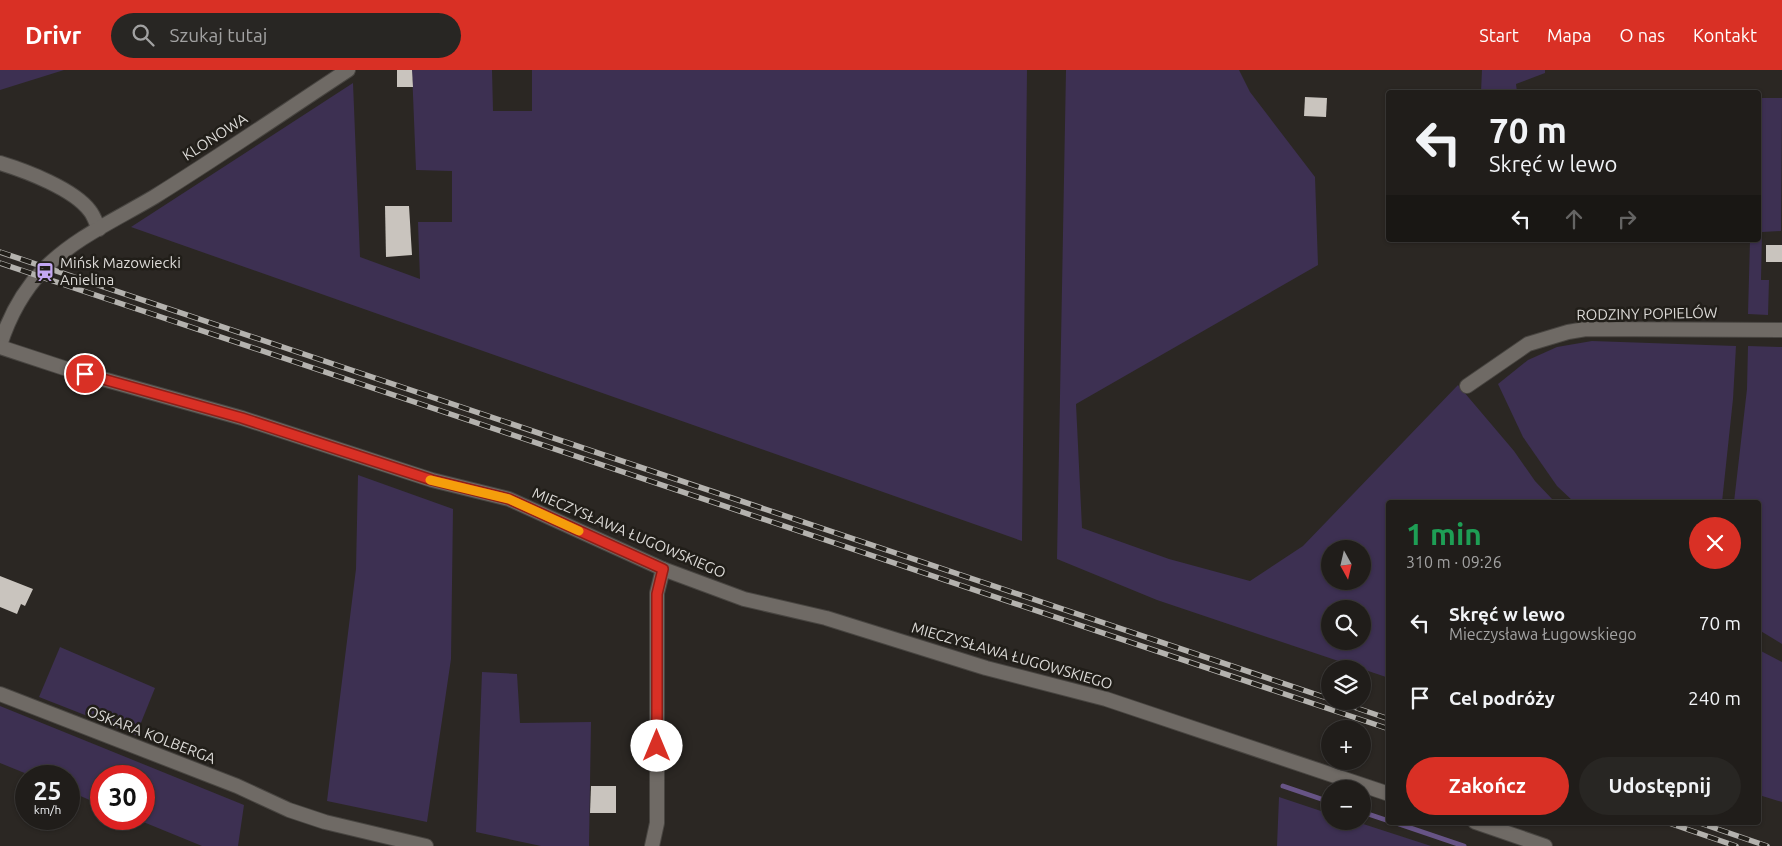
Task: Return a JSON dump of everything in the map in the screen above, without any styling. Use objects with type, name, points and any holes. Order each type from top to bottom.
[{"type":"street","name":"KLONOWA","points":[[0,346],[15,307],[42,271],[66,251],[99,229],[155,197],[348,70]]},
{"type":"street","points":[[0,163],[43,179],[65,191],[90,211],[99,229]]},
{"type":"street","name":"RODZINY POPIELÓW","points":[[1467,386],[1528,344],[1568,332],[1586,329],[1782,330]]},
{"type":"street","name":"MIECZYSŁAWA ŁUGOWSKIEGO","points":[[0,346],[67,370],[242,418],[432,480],[509,499],[663,569],[744,599],[826,618],[986,668],[1106,699],[1386,793]]},
{"type":"street","points":[[652,846],[657,823],[657,594],[663,569]]},
{"type":"street","name":"OSKARA KOLBERGA","points":[[0,694],[237,786],[289,810],[325,822],[426,846]]},
{"type":"street","points":[[1484,825],[1545,846]]},
{"type":"shaded area","points":[[0,70],[64,70],[0,90]]},
{"type":"shaded area","points":[[412,70],[492,70],[493,111],[532,111],[532,70],[1027,70],[1022,541],[131,227],[353,83],[360,257],[420,279],[418,222],[452,222],[452,171],[416,170]]},
{"type":"shaded area","points":[[1066,70],[1239,70],[1250,92],[1315,177],[1318,265],[1076,404],[1082,528],[1169,559],[1250,581],[1303,546],[1458,385],[1514,451],[1535,481],[1552,499],[1386,500],[1386,677],[1371,672],[1371,660],[1335,660],[1157,600],[1057,559]]},
{"type":"shaded area","points":[[1482,70],[1545,70],[1545,73],[1516,84],[1517,90],[1481,90]]},
{"type":"shaded area","points":[[1761,98],[1782,98],[1781,231],[1762,232],[1761,280],[1769,280],[1768,315],[1748,314],[1750,242],[1761,242]]},
{"type":"shaded area","points":[[1592,341],[1736,346],[1733,399],[1722,500],[1572,500],[1557,486],[1523,437],[1498,384],[1528,360],[1557,347]]},
{"type":"shaded area","points":[[1748,346],[1782,347],[1782,644],[1761,631],[1761,500],[1734,500],[1747,389]]},
{"type":"shaded area","points":[[358,475],[453,509],[451,659],[427,822],[327,801],[356,569]]},
{"type":"shaded area","points":[[60,647],[155,688],[136,735],[39,697]]},
{"type":"shaded area","points":[[1761,651],[1782,662],[1782,802],[1761,796]]},
{"type":"shaded area","points":[[482,672],[517,674],[520,723],[591,722],[589,846],[541,846],[476,832]]},
{"type":"shaded area","points":[[0,706],[145,765],[90,765],[90,800],[80,796],[80,765],[15,765],[15,769],[0,763]]},
{"type":"shaded area","points":[[155,769],[244,805],[238,846],[202,846],[155,827]]},
{"type":"shaded area","points":[[1279,797],[1321,811],[1321,830],[1371,830],[1371,827],[1431,846],[1277,846]]},
{"type":"building","points":[[397,70],[412,70],[413,87],[397,87]]},
{"type":"building","points":[[1305,97],[1327,98],[1326,117],[1304,116]]},
{"type":"building","points":[[385,206],[409,206],[412,255],[386,257]]},
{"type":"building","points":[[1766,245],[1782,245],[1782,262],[1766,262]]},
{"type":"building","points":[[0,576],[33,589],[25,606],[21,604],[17,614],[0,607]]},
{"type":"building","points":[[591,786],[616,786],[616,813],[590,813]]},
{"type":"waterway","points":[[1283,786],[1321,799]]},
{"type":"waterway","points":[[1371,815],[1386,820]]},
{"type":"waterway","points":[[1402,825],[1464,846]]},
{"type":"railway","points":[[0,252],[1321,696]]},
{"type":"railway","points":[[0,263],[1386,728]]},
{"type":"railway","points":[[1362,710],[1386,718]]},
{"type":"railway","points":[[1675,825],[1736,846]]},
{"type":"railway","points":[[1706,825],[1767,846]]},
{"type":"slow traffic","points":[[430,480],[509,499],[579,531]]},
{"type":"place","name":"Mińsk Mazowiecki Anielina","points":[[45,272]]},
{"type":"route","points":[[85,374],[242,418],[432,480],[509,499],[663,569],[657,594],[657,746]]}]
